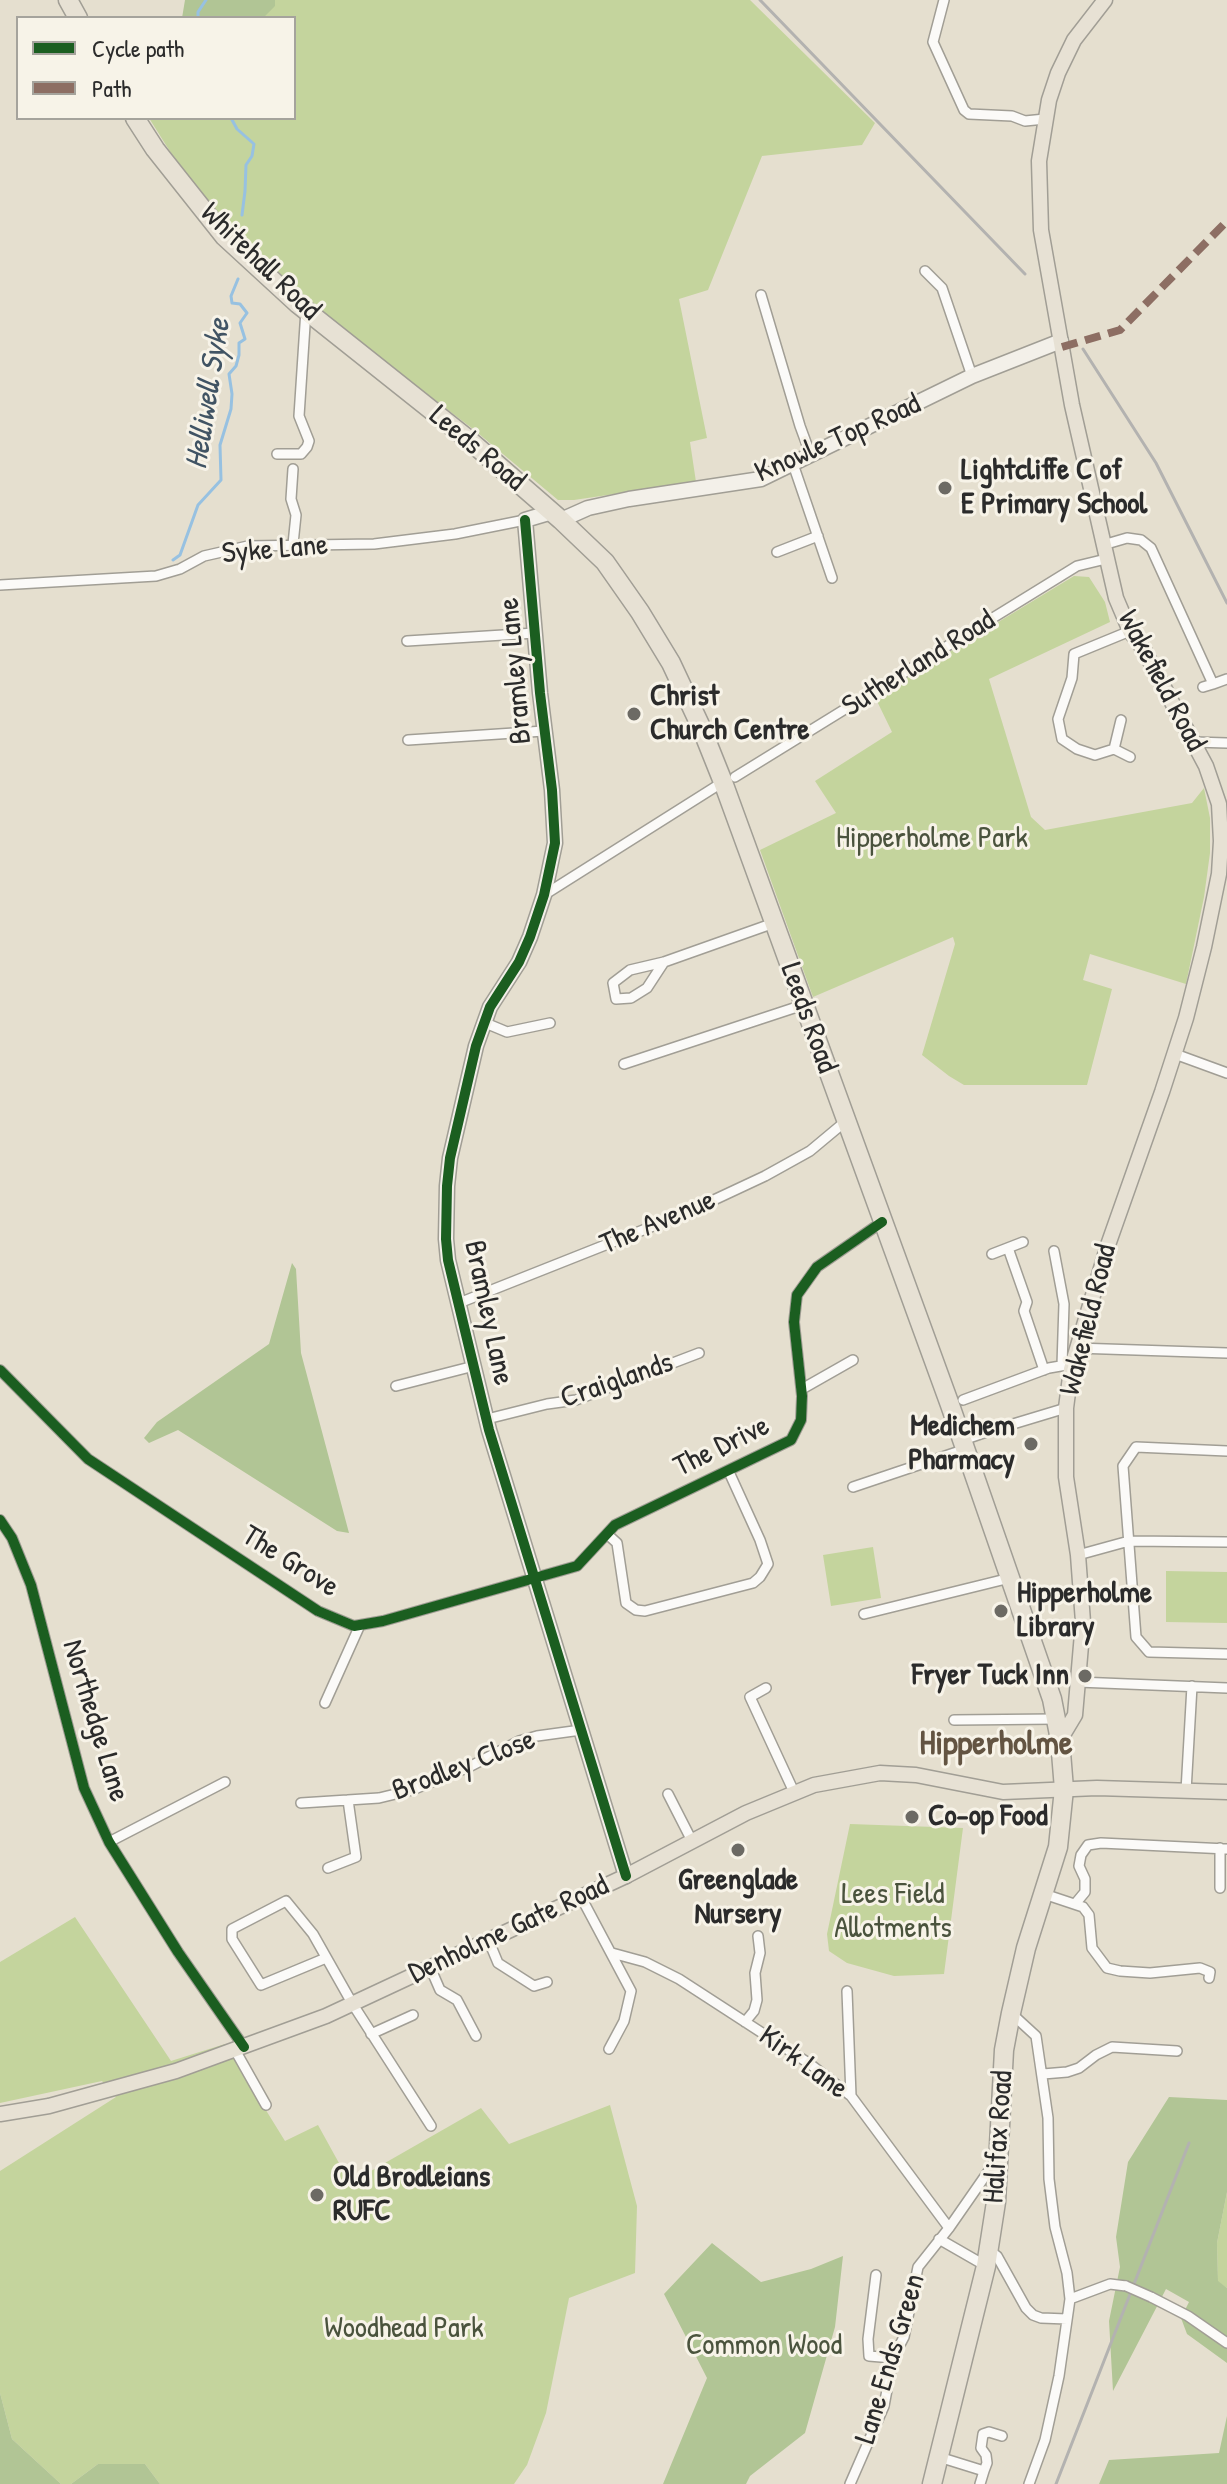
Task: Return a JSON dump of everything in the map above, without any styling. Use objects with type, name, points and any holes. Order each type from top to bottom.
[{"type":"highway","name":"Whitehall Road","points":[[136,120],[155,149],[224,236],[306,310],[367,358]]},
{"type":"highway","name":"Leeds Road","points":[[367,358],[469,440],[605,562],[671,663],[729,779],[774,923],[964,1445],[1052,1699],[1060,1740],[1064,1789]]},
{"type":"highway","name":"Halifax Road","points":[[932,2484],[987,2258],[996,2202],[1004,2050],[1026,1948],[1058,1847],[1064,1789]]},
{"type":"main road","name":"Wakefield Road","points":[[1060,1740],[1075,1715],[1083,1622],[1078,1555],[1066,1477],[1067,1365],[1076,1348],[1108,1245],[1175,1054],[1223,875],[1219,804],[1206,766],[1144,650],[1130,631],[1116,598],[1104,552],[1041,230],[1039,161],[1045,119],[1058,73],[1074,40],[1105,0]]},
{"type":"main road","name":"Denholme Gate Road","points":[[0,2114],[49,2106],[176,2071],[240,2049],[352,2003],[581,1897],[794,1792],[828,1782],[880,1773],[916,1775],[1003,1792],[1064,1789],[1227,1792]]},
{"type":"street","points":[[944,0],[933,42],[964,110],[969,114],[1012,116],[1025,121],[1045,119]]},
{"type":"street","points":[[925,271],[942,288],[972,376]]},
{"type":"street","points":[[761,295],[811,456]]},
{"type":"street","points":[[277,454],[301,454],[309,441],[299,416],[306,310]]},
{"type":"street","name":"Knowle Top Road","points":[[556,516],[629,499],[761,479],[972,376],[1061,341]]},
{"type":"street","points":[[793,464],[832,578]]},
{"type":"street","points":[[293,469],[291,499],[296,515],[293,544]]},
{"type":"street","name":"Syke Lane","points":[[0,585],[156,576],[180,569],[204,556],[248,546],[374,544],[455,534],[556,516]]},
{"type":"street","name":"Bramley Lane","points":[[525,520],[552,790],[555,831],[552,861],[544,895],[519,962],[483,1022],[450,1158],[447,1186],[448,1260],[487,1419],[626,1876]]},
{"type":"street","points":[[777,552],[818,536]]},
{"type":"street","name":"Sutherland Road","points":[[544,895],[1127,538],[1141,540],[1151,548],[1208,686],[1227,679]]},
{"type":"street","points":[[1130,631],[1074,654],[1072,678],[1058,719],[1062,739],[1077,749],[1095,755],[1114,749],[1130,757]]},
{"type":"street","points":[[407,641],[535,633]]},
{"type":"street","points":[[1114,749],[1121,720]]},
{"type":"street","points":[[408,740],[544,731]]},
{"type":"street","points":[[1194,742],[1227,743]]},
{"type":"street","points":[[664,962],[647,988],[631,998],[616,999],[613,983],[630,970],[664,962],[774,923]]},
{"type":"street","points":[[624,1064],[803,1005]]},
{"type":"street","points":[[483,1022],[507,1032],[550,1023]]},
{"type":"street","points":[[1175,1054],[1227,1073]]},
{"type":"street","name":"The Avenue","points":[[459,1303],[686,1213],[810,1151],[846,1121]]},
{"type":"street","name":"The Drive","points":[[533,1577],[577,1566],[615,1525],[791,1440],[801,1420],[802,1389],[794,1322],[797,1295],[817,1267],[882,1222]]},
{"type":"street","points":[[992,1254],[1023,1242]]},
{"type":"street","points":[[1008,1248],[1027,1302],[1024,1311],[1044,1370]]},
{"type":"street","points":[[963,1400],[1044,1370],[1067,1365],[1064,1304],[1054,1251]]},
{"type":"street","points":[[1076,1348],[1227,1353]]},
{"type":"street","name":"Craiglands","points":[[487,1419],[576,1400],[699,1353]]},
{"type":"street","points":[[802,1389],[853,1360]]},
{"type":"street","points":[[396,1386],[474,1366]]},
{"type":"street","name":"The Grove","points":[[0,1370],[88,1459],[318,1611],[354,1626],[383,1621],[533,1577]]},
{"type":"street","points":[[853,1487],[1010,1425],[1066,1408]]},
{"type":"street","points":[[1227,1451],[1136,1447],[1123,1466],[1136,1637],[1149,1652],[1227,1654]]},
{"type":"street","points":[[607,1534],[617,1543],[626,1603],[636,1610],[645,1611],[753,1583],[768,1564],[729,1472]]},
{"type":"street","name":"Northedge Lane","points":[[0,1520],[12,1538],[31,1585],[84,1788],[109,1842],[240,2049],[266,2105]]},
{"type":"street","points":[[1078,1555],[1129,1541],[1227,1542]]},
{"type":"street","points":[[864,1614],[1010,1578]]},
{"type":"street","points":[[325,1703],[360,1625]]},
{"type":"street","points":[[1078,1682],[1227,1688]]},
{"type":"street","points":[[1186,1791],[1192,1686]]},
{"type":"street","points":[[766,1688],[750,1697],[794,1792]]},
{"type":"street","points":[[954,1720],[1056,1719]]},
{"type":"street","name":"Brodley Close","points":[[301,1803],[379,1798],[412,1790],[469,1767],[519,1741],[581,1730]]},
{"type":"street","points":[[109,1842],[225,1782]]},
{"type":"street","points":[[668,1794],[692,1841]]},
{"type":"street","points":[[328,1868],[356,1857],[348,1800]]},
{"type":"street","points":[[1075,1904],[1085,1892],[1085,1879],[1079,1866],[1081,1855],[1088,1845],[1101,1843],[1224,1848],[1220,1888]]},
{"type":"street","points":[[1044,1894],[1083,1907],[1089,1915],[1092,1948],[1107,1968],[1150,1973],[1200,1968],[1210,1972],[1209,1978]]},
{"type":"street","points":[[581,1897],[631,1991],[624,2021],[609,2049]]},
{"type":"street","points":[[326,1958],[261,1985],[232,1939],[232,1929],[286,1901],[313,1934],[371,2034],[431,2126]]},
{"type":"street","points":[[745,2022],[754,2011],[757,2000],[755,1973],[760,1953],[758,1936]]},
{"type":"street","points":[[488,1939],[498,1963],[534,1986],[547,1982]]},
{"type":"street","name":"Kirk Lane","points":[[612,1953],[645,1962],[679,1979],[810,2064],[851,2096],[949,2228]]},
{"type":"street","points":[[430,1967],[440,1990],[457,2000],[476,2036]]},
{"type":"street","points":[[847,1991],[851,2096]]},
{"type":"street","points":[[1011,2013],[1036,2036],[1048,2118],[1049,2179],[1055,2227],[1070,2299],[1059,2376],[1045,2440],[1029,2484]]},
{"type":"street","points":[[371,2034],[413,2015]]},
{"type":"street","points":[[1043,2074],[1079,2068],[1112,2047],[1177,2051]]},
{"type":"street","name":"Lane Ends Green","points":[[850,2484],[884,2406],[893,2358],[904,2337],[918,2267],[997,2163]]},
{"type":"street","points":[[939,2239],[987,2258],[997,2256],[1033,2315],[1067,2319]]},
{"type":"street","points":[[876,2275],[868,2339],[869,2356],[893,2358]]},
{"type":"street","points":[[1070,2299],[1110,2284],[1126,2286],[1188,2316],[1227,2343]]},
{"type":"street","points":[[980,2484],[987,2463],[981,2448],[983,2434],[989,2432],[1002,2436]]},
{"type":"street","points":[[939,2457],[984,2471]]},
{"type":"green space","points":[[185,0],[275,0],[275,6],[265,16],[182,16]]},
{"type":"green space","points":[[213,0],[750,0],[875,123],[862,145],[762,156],[708,290],[679,299],[707,438],[690,442],[696,482],[558,500],[473,429],[281,279],[181,169],[150,120],[296,120],[296,16],[212,16]]},
{"type":"green space","name":"Hipperholme Park","points":[[1074,576],[1089,577],[1105,602],[1110,622],[989,679],[1031,817],[1045,830],[1192,803],[1204,788],[1210,818],[1210,853],[1186,984],[1090,954],[1083,980],[1112,989],[1087,1085],[964,1085],[922,1055],[955,944],[953,937],[813,997],[760,850],[836,813],[815,781],[892,732],[875,697]]},
{"type":"green space","points":[[292,1263],[296,1269],[301,1353],[349,1533],[337,1531],[178,1430],[149,1443],[144,1438],[157,1422],[269,1344]]},
{"type":"green space","points":[[873,1547],[881,1598],[831,1606],[823,1555]]},
{"type":"green space","points":[[1166,1571],[1227,1572],[1227,1623],[1166,1622]]},
{"type":"green space","name":"Lees Field Allotments","points":[[850,1824],[963,1828],[944,1974],[894,1976],[847,1963],[829,1951],[827,1934]]},
{"type":"green space","name":"Old Brodleians RUFC","points":[[75,1917],[171,2061],[225,2044],[285,2141],[318,2125],[350,2183],[481,2108],[509,2144],[610,2105],[637,2206],[635,2273],[569,2298],[546,2413],[527,2465],[514,2484],[160,2484],[145,2464],[98,2464],[71,2484],[61,2484],[12,2439],[0,2393],[0,2171],[116,2097],[102,2081],[0,2103],[0,1962]]},
{"type":"green space","points":[[1169,2097],[1227,2100],[1227,2192],[1217,2243],[1218,2281],[1227,2288],[1227,2363],[1187,2334],[1181,2318],[1189,2302],[1166,2289],[1113,2391],[1109,2321],[1120,2267],[1116,2237],[1128,2162]]},
{"type":"green space","points":[[1227,2192],[1227,2288],[1218,2282],[1217,2243]]},
{"type":"green space","name":"Common Wood","points":[[712,2243],[761,2282],[811,2269],[843,2256],[835,2327],[805,2433],[750,2476],[746,2484],[663,2484],[707,2378],[664,2294]]},
{"type":"green space","points":[[0,2393],[12,2439],[61,2484],[0,2484]]},
{"type":"green space","points":[[1227,2416],[1227,2484],[1099,2484],[1109,2460],[1219,2453]]},
{"type":"green space","points":[[98,2464],[145,2464],[160,2484],[71,2484]]},
{"type":"waterway","name":"Helliwell Syke","points":[[198,16],[206,0]]},
{"type":"waterway","name":"Helliwell Syke","points":[[232,120],[237,129],[254,144],[252,156],[246,165],[242,215]]},
{"type":"waterway","name":"Helliwell Syke","points":[[173,560],[180,555],[198,505],[221,480],[220,445],[231,409],[229,374],[236,366],[239,343],[245,339],[240,323],[247,313],[240,304],[232,303],[231,296],[238,279]]},
{"type":"railway","points":[[760,0],[1025,274]]},
{"type":"railway","points":[[1083,349],[1156,463],[1227,603]]},
{"type":"railway","points":[[1056,2484],[1189,2143]]},
{"type":"marked path","points":[[1062,347],[1120,330],[1227,221]]},
{"type":"cycle path","points":[[525,520],[555,843],[544,895],[530,937],[519,962],[490,1007],[476,1046],[450,1158],[446,1239],[448,1260],[489,1430],[626,1876]]},
{"type":"cycle path","points":[[0,1370],[88,1459],[318,1611],[354,1626],[383,1621],[577,1566],[615,1525],[791,1440],[801,1420],[802,1396],[794,1322],[797,1295],[817,1267],[882,1222]]},
{"type":"cycle path","points":[[0,1520],[12,1538],[31,1585],[84,1788],[109,1842],[178,1952],[244,2047]]},
{"type":"place","name":"Lightcliffe C of E Primary School","points":[[945,488]]},
{"type":"place","name":"Christ Church Centre","points":[[634,714]]},
{"type":"place","name":"Medichem Pharmacy","points":[[1031,1444]]},
{"type":"place","name":"Hipperholme Library","points":[[1001,1611]]},
{"type":"place","name":"Fryer Tuck Inn","points":[[1085,1676]]},
{"type":"place","name":"Co-op Food","points":[[912,1817]]},
{"type":"place","name":"Greenglade Nursery","points":[[738,1850]]},
{"type":"place","name":"Old Brodleians RUFC","points":[[317,2195]]},
{"type":"district","name":"Hipperholme","points":[[996,1745]]},
{"type":"park label","name":"Woodhead Park","points":[[404,2329]]}]
